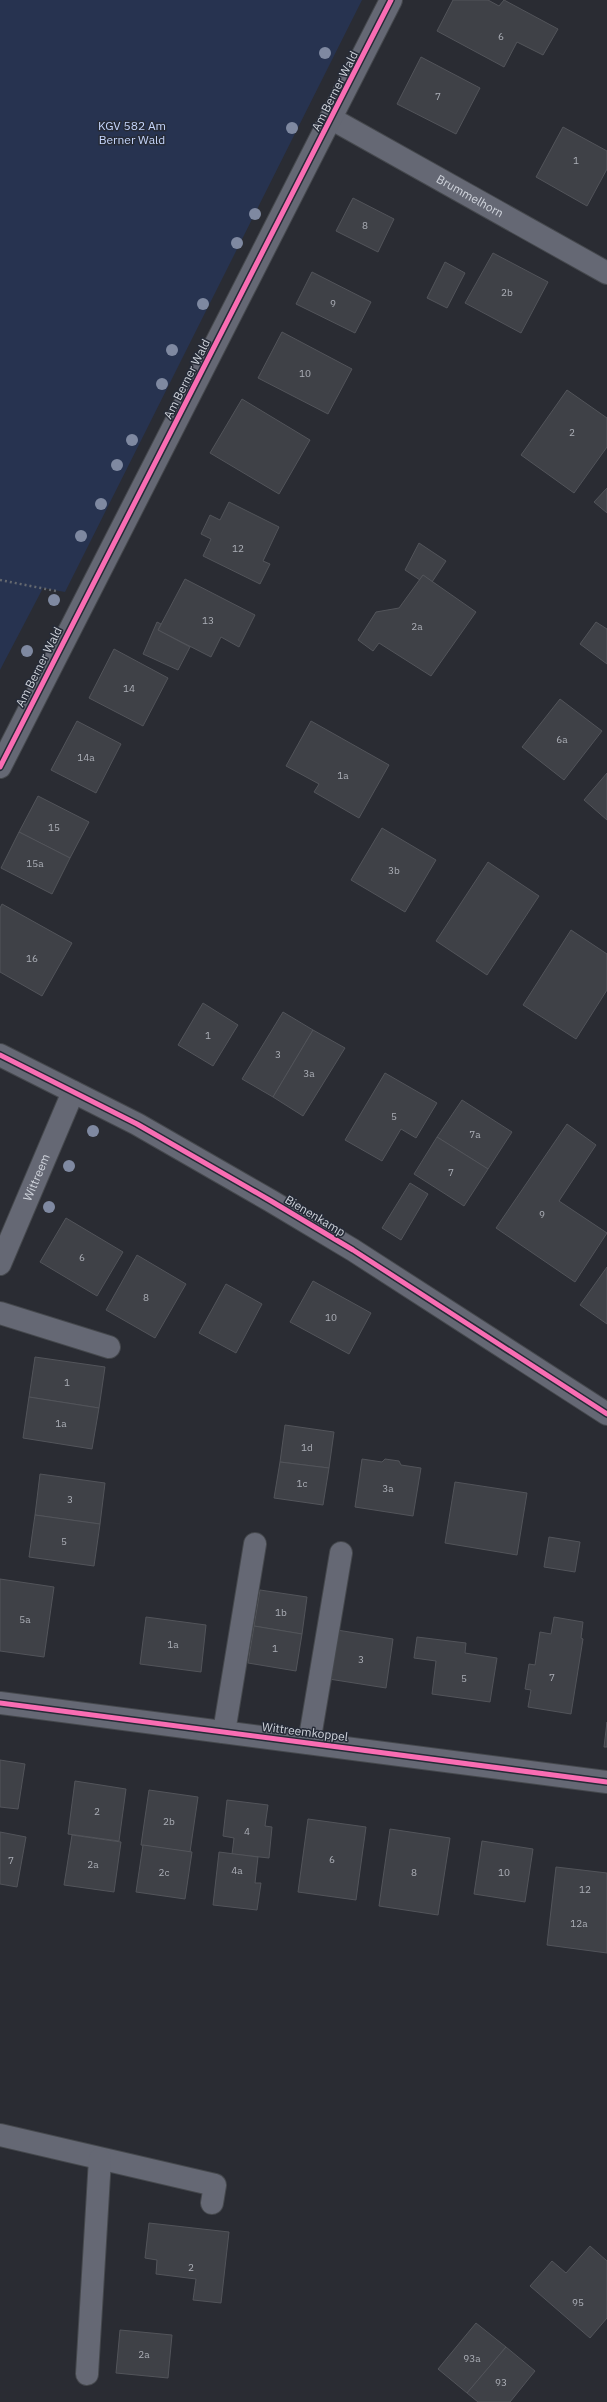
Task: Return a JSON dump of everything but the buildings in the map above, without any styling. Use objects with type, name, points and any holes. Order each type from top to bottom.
[{"type":"street","name":"Am Berner Wald","points":[[0,767],[86,596],[332,119],[391,0]]},
{"type":"street","name":"Brummelhorn","points":[[332,119],[607,273]]},
{"type":"street","name":"Bienenkamp","points":[[0,1055],[137,1124],[353,1250],[607,1414]]},
{"type":"street","name":"Wittreem","points":[[0,1264],[73,1092]]},
{"type":"street","points":[[0,1314],[109,1347]]},
{"type":"street","points":[[224,1732],[255,1544]]},
{"type":"street","points":[[309,1743],[341,1553]]},
{"type":"street","name":"Wittreemkoppel","points":[[0,1703],[607,1782]]},
{"type":"street","points":[[0,2135],[215,2185],[212,2203]]},
{"type":"street","points":[[87,2374],[100,2159]]},
{"type":"path","points":[[0,580],[86,596]]},
{"type":"green space","name":"KGV 582 Am Berner Wald","points":[[0,0],[362,0],[65,592],[43,588],[0,670]]},
{"type":"cycle path","points":[[0,767],[391,0]]},
{"type":"cycle path","points":[[0,1055],[137,1124],[271,1201],[353,1250],[607,1414]]},
{"type":"cycle path","points":[[0,1703],[607,1782]]}]
